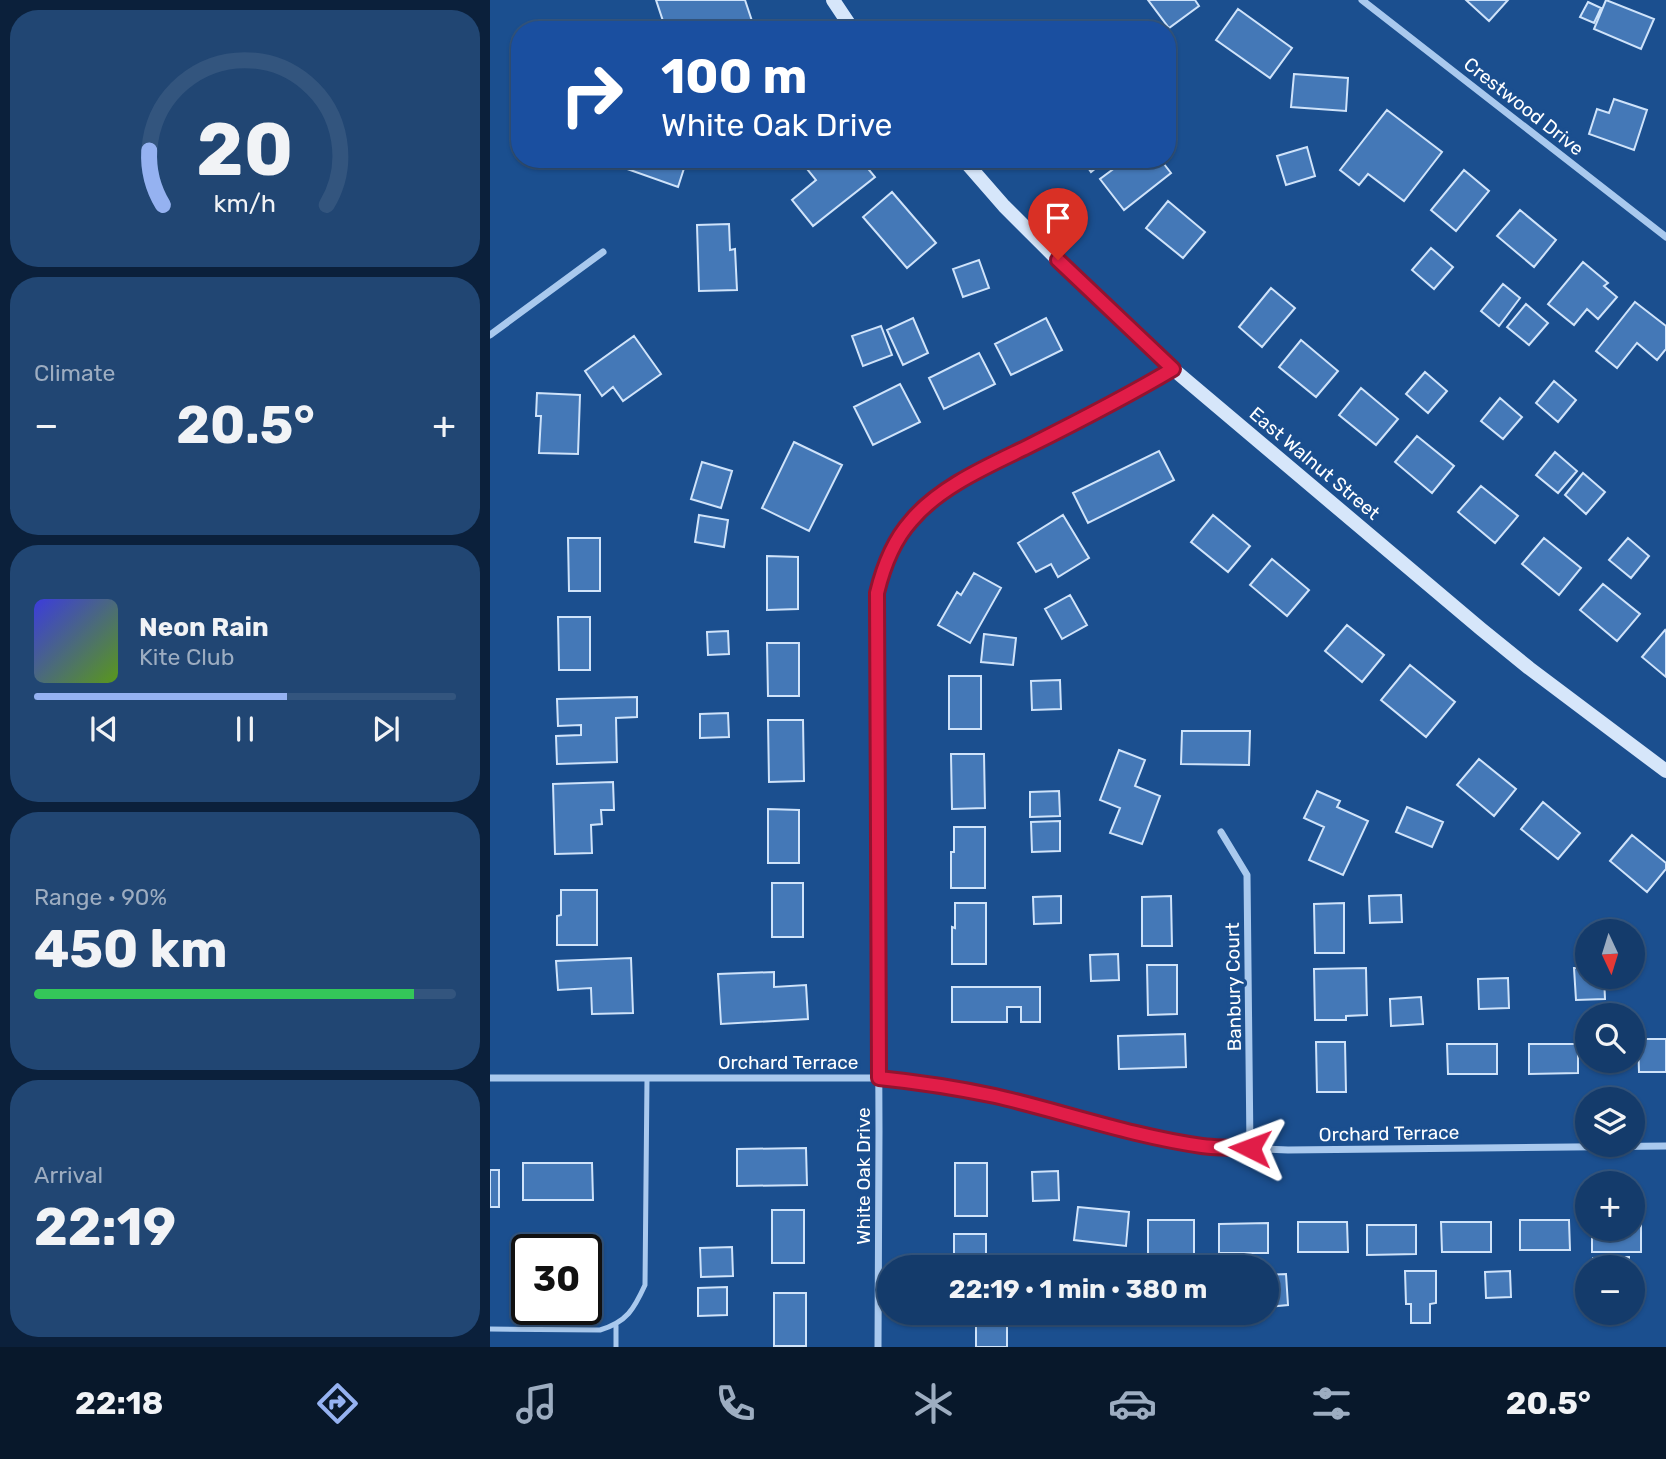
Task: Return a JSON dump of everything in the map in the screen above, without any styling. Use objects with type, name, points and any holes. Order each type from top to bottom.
[{"type":"street","points":[[833,0],[847,21]]},
{"type":"street","name":"Crestwood Drive","points":[[1362,0],[1666,237]]},
{"type":"street","name":"East Walnut Street","points":[[971,168],[1049,251],[1173,369],[1481,629],[1666,771]]},
{"type":"street","points":[[490,335],[603,253]]},
{"type":"street","name":"White Oak Drive","points":[[878,1347],[877,593],[882,571],[911,521],[940,494],[1173,369]]},
{"type":"street","name":"Banbury Court","points":[[1221,832],[1247,875],[1250,1148]]},
{"type":"street","name":"Orchard Terrace","points":[[490,1078],[879,1078],[919,1082],[996,1097],[1136,1133],[1205,1146],[1288,1150],[1666,1146]]},
{"type":"lane","points":[[490,1329],[600,1330],[616,1325],[636,1306],[645,1285],[648,1078]]},
{"type":"lane","points":[[616,1325],[616,1347]]},
{"type":"building","points":[[656,0],[745,0],[752,21],[663,21]]},
{"type":"building","points":[[1148,0],[1195,0],[1199,6],[1176,23],[1164,21]]},
{"type":"building","points":[[1466,0],[1508,0],[1489,21]]},
{"type":"building","points":[[1606,0],[1654,19],[1641,49],[1594,29]]},
{"type":"building","points":[[1588,2],[1601,8],[1594,23],[1580,17]]},
{"type":"building","points":[[1238,9],[1292,48],[1270,78],[1216,40]]},
{"type":"building","points":[[1294,74],[1348,78],[1346,111],[1291,107]]},
{"type":"building","points":[[1614,99],[1647,110],[1634,150],[1589,134],[1597,109],[1609,113]]},
{"type":"building","points":[[1387,110],[1442,152],[1404,201],[1368,174],[1359,185],[1340,170]]},
{"type":"building","points":[[1307,147],[1315,176],[1286,185],[1277,156]]},
{"type":"building","points":[[624,168],[684,168],[678,187]]},
{"type":"building","points":[[806,168],[868,168],[875,177],[813,226],[792,200],[816,180]]},
{"type":"building","points":[[1115,168],[1167,168],[1171,173],[1124,210],[1100,179]]},
{"type":"building","points":[[1464,170],[1489,191],[1456,231],[1431,210]]},
{"type":"building","points":[[892,192],[936,243],[907,268],[863,217]]},
{"type":"building","points":[[1168,201],[1205,232],[1183,258],[1146,228]]},
{"type":"building","points":[[1520,210],[1556,240],[1534,267],[1497,236]]},
{"type":"building","points":[[729,224],[730,250],[735,249],[737,290],[699,291],[697,225]]},
{"type":"building","points":[[1431,248],[1453,267],[1434,289],[1412,270]]},
{"type":"building","points":[[979,260],[989,288],[963,297],[953,269]]},
{"type":"building","points":[[1583,262],[1608,283],[1604,286],[1617,297],[1598,319],[1587,309],[1574,325],[1548,304]]},
{"type":"building","points":[[1503,284],[1520,298],[1499,326],[1481,311]]},
{"type":"building","points":[[1271,288],[1295,308],[1262,347],[1239,327]]},
{"type":"building","points":[[1635,302],[1666,326],[1666,349],[1657,360],[1637,343],[1617,368],[1596,351]]},
{"type":"building","points":[[1526,304],[1548,323],[1529,345],[1507,327]]},
{"type":"building","points":[[913,318],[928,353],[903,365],[887,330]]},
{"type":"building","points":[[1046,318],[1062,350],[1011,375],[995,344]]},
{"type":"building","points":[[881,326],[892,355],[863,366],[852,336]]},
{"type":"building","points":[[634,336],[661,374],[623,401],[613,387],[602,396],[585,371]]},
{"type":"building","points":[[1301,340],[1338,371],[1316,397],[1279,367]]},
{"type":"building","points":[[979,353],[995,384],[944,409],[929,378]]},
{"type":"building","points":[[1425,372],[1447,391],[1428,413],[1406,394]]},
{"type":"building","points":[[1554,381],[1576,400],[1558,422],[1536,403]]},
{"type":"building","points":[[900,384],[920,422],[873,445],[854,407]]},
{"type":"building","points":[[1361,388],[1398,419],[1376,445],[1339,415]]},
{"type":"building","points":[[537,393],[580,395],[578,454],[539,453],[541,416],[536,416]]},
{"type":"building","points":[[1500,398],[1522,417],[1503,439],[1481,421]]},
{"type":"building","points":[[1417,436],[1454,466],[1432,493],[1395,462]]},
{"type":"building","points":[[794,442],[842,465],[809,531],[762,508]]},
{"type":"building","points":[[1159,451],[1174,480],[1088,523],[1073,493]]},
{"type":"building","points":[[1555,452],[1577,471],[1558,493],[1536,475]]},
{"type":"building","points":[[702,462],[732,471],[721,508],[691,499]]},
{"type":"building","points":[[1583,473],[1605,492],[1586,514],[1565,495]]},
{"type":"building","points":[[1481,486],[1518,516],[1495,543],[1458,512]]},
{"type":"building","points":[[699,515],[728,520],[724,547],[695,542]]},
{"type":"building","points":[[1063,515],[1089,558],[1058,577],[1051,564],[1036,572],[1018,543]]},
{"type":"building","points":[[1213,515],[1250,546],[1228,572],[1191,542]]},
{"type":"building","points":[[568,538],[600,538],[600,591],[569,591]]},
{"type":"building","points":[[1544,538],[1581,568],[1559,595],[1522,564]]},
{"type":"building","points":[[1628,538],[1649,556],[1631,578],[1609,560]]},
{"type":"building","points":[[767,556],[798,557],[798,609],[767,610]]},
{"type":"building","points":[[1272,559],[1309,590],[1287,616],[1250,585]]},
{"type":"building","points":[[974,573],[1001,588],[970,643],[938,625],[957,592],[961,595]]},
{"type":"building","points":[[1603,584],[1640,614],[1617,641],[1580,610]]},
{"type":"building","points":[[1070,595],[1087,625],[1062,639],[1045,609]]},
{"type":"building","points":[[558,617],[590,617],[590,670],[559,670]]},
{"type":"building","points":[[1347,625],[1384,655],[1362,682],[1325,651]]},
{"type":"building","points":[[1665,630],[1666,632],[1666,677],[1642,657]]},
{"type":"building","points":[[728,631],[729,654],[708,655],[707,632]]},
{"type":"building","points":[[984,634],[1016,638],[1013,665],[981,662]]},
{"type":"building","points":[[767,643],[799,643],[799,696],[768,696]]},
{"type":"building","points":[[1410,665],[1455,702],[1426,737],[1381,700]]},
{"type":"building","points":[[949,676],[981,676],[981,729],[949,729]]},
{"type":"building","points":[[1060,680],[1061,709],[1032,710],[1031,681]]},
{"type":"building","points":[[637,697],[637,717],[616,718],[617,762],[557,764],[556,736],[581,735],[581,725],[558,726],[557,699]]},
{"type":"building","points":[[728,713],[729,737],[700,738],[700,714]]},
{"type":"building","points":[[768,720],[803,720],[804,781],[769,782]]},
{"type":"building","points":[[1182,731],[1250,731],[1249,765],[1181,764]]},
{"type":"building","points":[[1119,750],[1145,760],[1135,786],[1160,796],[1142,844],[1110,833],[1120,808],[1100,800]]},
{"type":"building","points":[[951,754],[984,754],[985,808],[952,809]]},
{"type":"building","points":[[1479,759],[1516,789],[1494,816],[1457,785]]},
{"type":"building","points":[[613,782],[614,810],[601,810],[602,824],[591,825],[592,853],[555,854],[553,784]]},
{"type":"building","points":[[1059,791],[1060,816],[1030,817],[1030,792]]},
{"type":"building","points":[[1317,791],[1340,801],[1337,807],[1368,821],[1343,875],[1309,860],[1324,827],[1304,818]]},
{"type":"building","points":[[1543,802],[1580,833],[1558,859],[1521,829]]},
{"type":"building","points":[[1407,807],[1443,822],[1432,847],[1396,832]]},
{"type":"building","points":[[768,809],[799,810],[799,863],[768,863]]},
{"type":"building","points":[[1060,821],[1060,851],[1032,852],[1031,822]]},
{"type":"building","points":[[954,827],[985,827],[985,888],[951,888]]},
{"type":"building","points":[[1632,835],[1666,863],[1666,869],[1647,892],[1610,861]]},
{"type":"building","points":[[772,883],[803,883],[803,937],[772,937]]},
{"type":"building","points":[[561,890],[597,890],[597,945],[557,945],[557,916],[561,915]]},
{"type":"building","points":[[1401,895],[1402,922],[1370,923],[1369,896]]},
{"type":"building","points":[[1061,896],[1061,923],[1034,924],[1033,897]]},
{"type":"building","points":[[1171,896],[1172,946],[1142,946],[1142,897]]},
{"type":"building","points":[[955,903],[986,903],[986,964],[952,964]]},
{"type":"building","points":[[1344,903],[1344,953],[1315,953],[1314,904]]},
{"type":"building","points":[[1118,954],[1119,980],[1091,981],[1090,955]]},
{"type":"building","points":[[631,958],[633,1013],[592,1014],[591,988],[558,990],[556,961]]},
{"type":"building","points":[[1147,965],[1177,965],[1177,1014],[1148,1015]]},
{"type":"building","points":[[1366,968],[1367,1015],[1346,1016],[1346,1020],[1315,1020],[1314,969]]},
{"type":"building","points":[[774,972],[774,987],[806,985],[808,1019],[721,1024],[718,974]]},
{"type":"building","points":[[1508,978],[1509,1008],[1479,1009],[1478,979]]},
{"type":"building","points":[[952,987],[1040,987],[1040,1022],[1021,1022],[1021,1007],[1007,1007],[1007,1022],[952,1022]]},
{"type":"building","points":[[1575,989],[1605,989],[1605,999],[1576,1000]]},
{"type":"building","points":[[1421,997],[1423,1024],[1391,1026],[1390,999]]},
{"type":"building","points":[[1185,1034],[1186,1067],[1119,1069],[1118,1036]]},
{"type":"building","points":[[1645,1039],[1666,1039],[1666,1072],[1645,1072]]},
{"type":"building","points":[[1316,1042],[1345,1042],[1346,1092],[1317,1092]]},
{"type":"building","points":[[1447,1044],[1497,1044],[1497,1074],[1448,1074]]},
{"type":"building","points":[[1529,1044],[1575,1044],[1575,1073],[1578,1073],[1529,1074]]},
{"type":"building","points":[[806,1148],[807,1185],[737,1186],[737,1149]]},
{"type":"building","points":[[523,1163],[592,1163],[593,1200],[523,1200]]},
{"type":"building","points":[[955,1163],[987,1163],[987,1216],[955,1216]]},
{"type":"building","points":[[490,1170],[499,1170],[499,1207],[490,1207]]},
{"type":"building","points":[[1058,1171],[1059,1200],[1033,1201],[1032,1172]]},
{"type":"building","points":[[1078,1207],[1129,1212],[1126,1246],[1074,1240]]},
{"type":"building","points":[[772,1210],[804,1210],[804,1263],[772,1263]]},
{"type":"building","points":[[1148,1220],[1194,1220],[1194,1255],[1148,1255]]},
{"type":"building","points":[[1520,1220],[1569,1220],[1570,1250],[1520,1250]]},
{"type":"building","points":[[1298,1222],[1347,1222],[1348,1252],[1298,1252]]},
{"type":"building","points":[[1441,1222],[1491,1222],[1491,1252],[1442,1252]]},
{"type":"building","points":[[1268,1223],[1268,1253],[1219,1253],[1219,1224]]},
{"type":"building","points":[[1367,1225],[1416,1225],[1416,1254],[1367,1255]]},
{"type":"building","points":[[954,1234],[986,1234],[986,1255],[954,1255]]},
{"type":"building","points":[[1592,1241],[1641,1241],[1641,1252],[1592,1252]]},
{"type":"building","points":[[732,1247],[733,1276],[701,1277],[700,1248]]},
{"type":"building","points":[[1405,1271],[1436,1271],[1436,1303],[1430,1304],[1430,1323],[1411,1323],[1411,1304],[1406,1304]]},
{"type":"building","points":[[1510,1271],[1511,1297],[1486,1298],[1485,1272]]},
{"type":"building","points":[[1279,1274],[1286,1274],[1288,1305],[1279,1306]]},
{"type":"building","points":[[727,1287],[727,1315],[698,1316],[698,1288]]},
{"type":"building","points":[[774,1293],[806,1293],[806,1346],[774,1346]]},
{"type":"building","points":[[976,1325],[1007,1325],[1007,1347],[976,1347]]},
{"type":"route","points":[[1058,260],[1173,369],[940,494],[911,521],[882,571],[877,593],[879,1078],[951,1087],[1177,1142],[1250,1148]]}]
